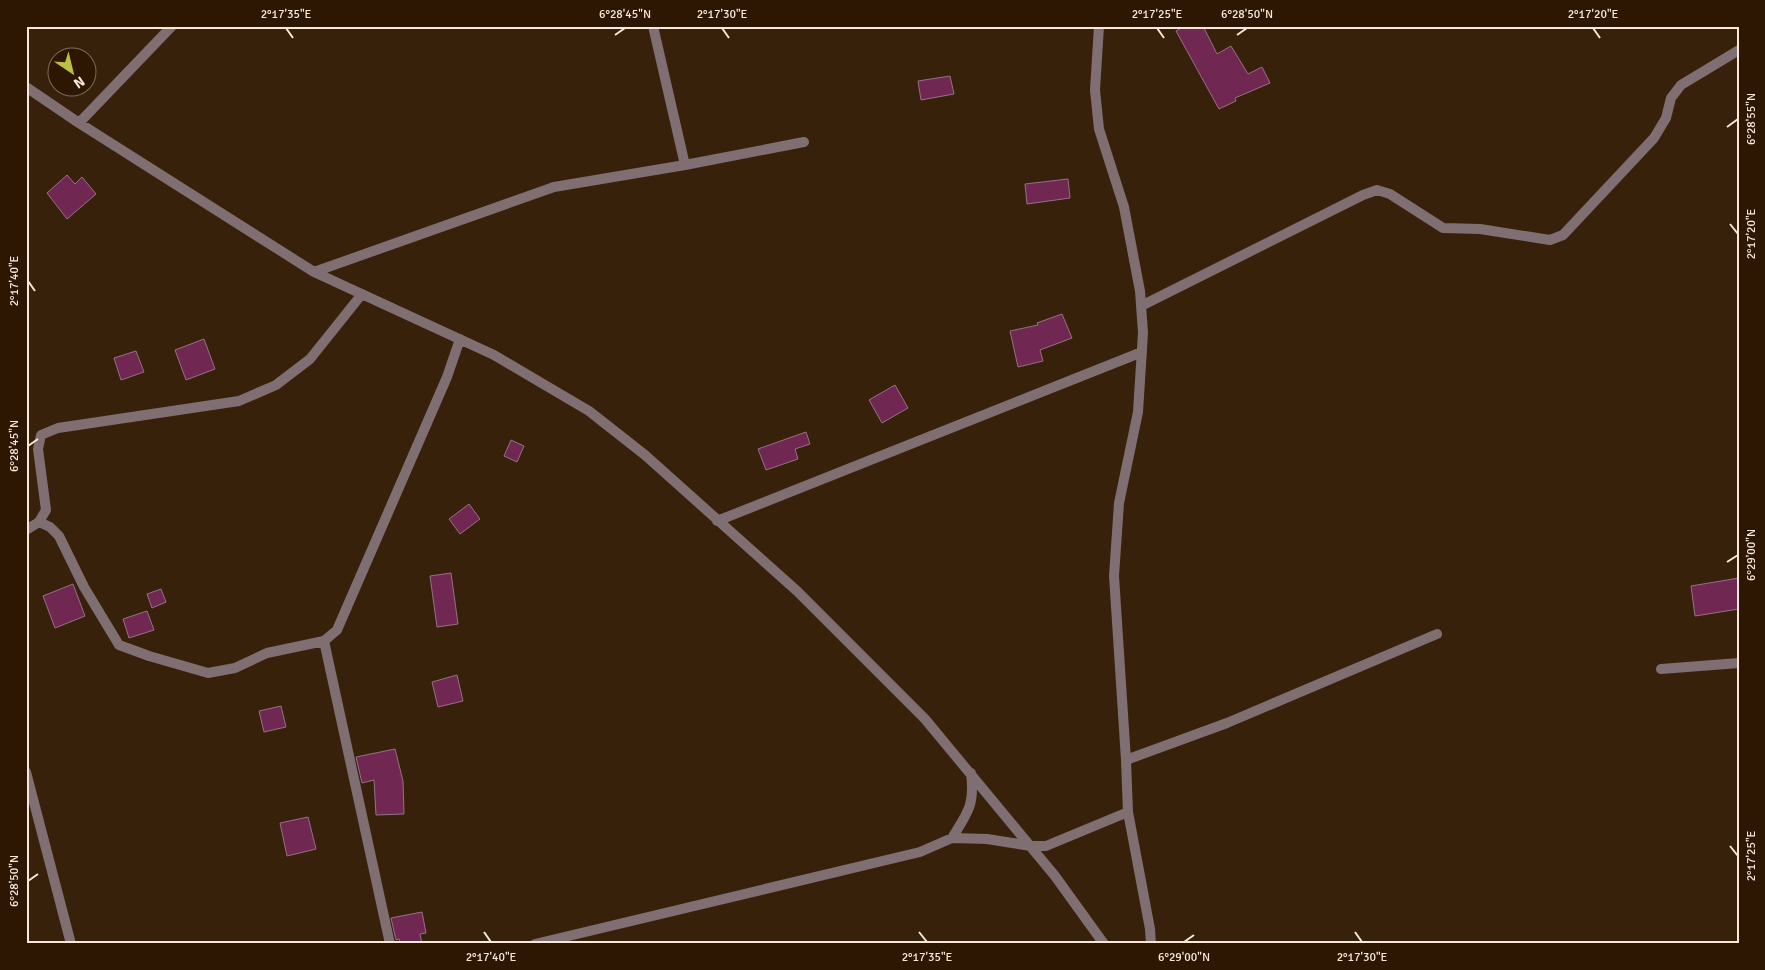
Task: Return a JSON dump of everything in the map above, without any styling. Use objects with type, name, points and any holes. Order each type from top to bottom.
[{"type":"street","points":[[79,124],[172,26]]},
{"type":"street","points":[[653,26],[685,166]]},
{"type":"street","points":[[1099,26],[1095,90],[1099,129],[1124,207],[1140,291],[1141,306],[1142,352],[1138,412],[1119,503],[1114,576],[1128,812],[1150,928],[1150,944]]},
{"type":"street","points":[[1141,306],[1363,195],[1378,190],[1390,194],[1443,228],[1480,229],[1550,240],[1563,235],[1654,138],[1666,118],[1671,98],[1681,85],[1739,50]]},
{"type":"street","points":[[26,87],[79,124],[314,272],[460,339],[557,391],[589,411],[645,455],[811,605],[925,719],[1031,846],[1104,944]]},
{"type":"street","points":[[314,272],[554,187],[685,166],[804,142]]},
{"type":"street","points":[[26,530],[38,522],[46,510],[38,449],[41,435],[58,428],[239,401],[276,385],[310,359],[362,294]]},
{"type":"street","points":[[38,522],[50,527],[59,536],[84,588],[119,645],[178,666],[208,673],[235,668],[267,653],[324,641],[337,630],[447,377],[460,339]]},
{"type":"street","points":[[717,521],[1142,352]]},
{"type":"street","points":[[1126,760],[1228,723],[1436,634]]},
{"type":"street","points":[[324,641],[390,944]]},
{"type":"street","points":[[1661,669],[1739,664]]},
{"type":"street","points":[[26,772],[71,944]]},
{"type":"street","points":[[952,838],[970,810],[974,793],[971,773]]},
{"type":"street","points":[[535,944],[920,852],[952,838],[987,839],[1031,846],[1046,846],[1128,812]]},
{"type":"building","points":[[1185,26],[1203,26],[1217,54],[1231,46],[1248,74],[1262,67],[1270,83],[1235,98],[1236,101],[1219,109],[1176,31]]},
{"type":"building","points":[[950,76],[954,94],[921,100],[918,81]]},
{"type":"building","points":[[67,175],[75,184],[82,177],[96,194],[67,219],[47,193]]},
{"type":"building","points":[[1068,179],[1070,198],[1027,204],[1025,184]]},
{"type":"building","points":[[1062,314],[1072,338],[1040,350],[1043,361],[1018,367],[1010,331],[1038,325],[1037,323]]},
{"type":"building","points":[[204,339],[215,369],[186,380],[175,350]]},
{"type":"building","points":[[136,351],[144,372],[121,380],[114,358]]},
{"type":"building","points":[[895,385],[908,408],[882,423],[869,400]]},
{"type":"building","points":[[806,432],[810,444],[795,449],[798,459],[766,470],[758,449]]},
{"type":"building","points":[[511,440],[524,446],[517,462],[504,456]]},
{"type":"building","points":[[469,504],[480,519],[460,534],[449,519]]},
{"type":"building","points":[[451,573],[458,624],[437,627],[430,576]]},
{"type":"building","points":[[1739,578],[1739,609],[1695,616],[1691,586]]},
{"type":"building","points":[[73,584],[85,616],[55,628],[43,596]]},
{"type":"building","points":[[161,589],[166,602],[152,608],[147,594]]},
{"type":"building","points":[[147,611],[154,630],[129,638],[123,619]]},
{"type":"building","points":[[457,675],[463,701],[438,707],[432,682]]},
{"type":"building","points":[[281,706],[286,727],[264,732],[259,711]]},
{"type":"building","points":[[395,749],[403,781],[404,814],[376,815],[374,780],[362,783],[356,757]]},
{"type":"building","points":[[308,817],[316,849],[287,856],[280,823]]},
{"type":"building","points":[[422,912],[426,933],[420,934],[422,944],[401,944],[399,939],[396,940],[391,918]]}]
